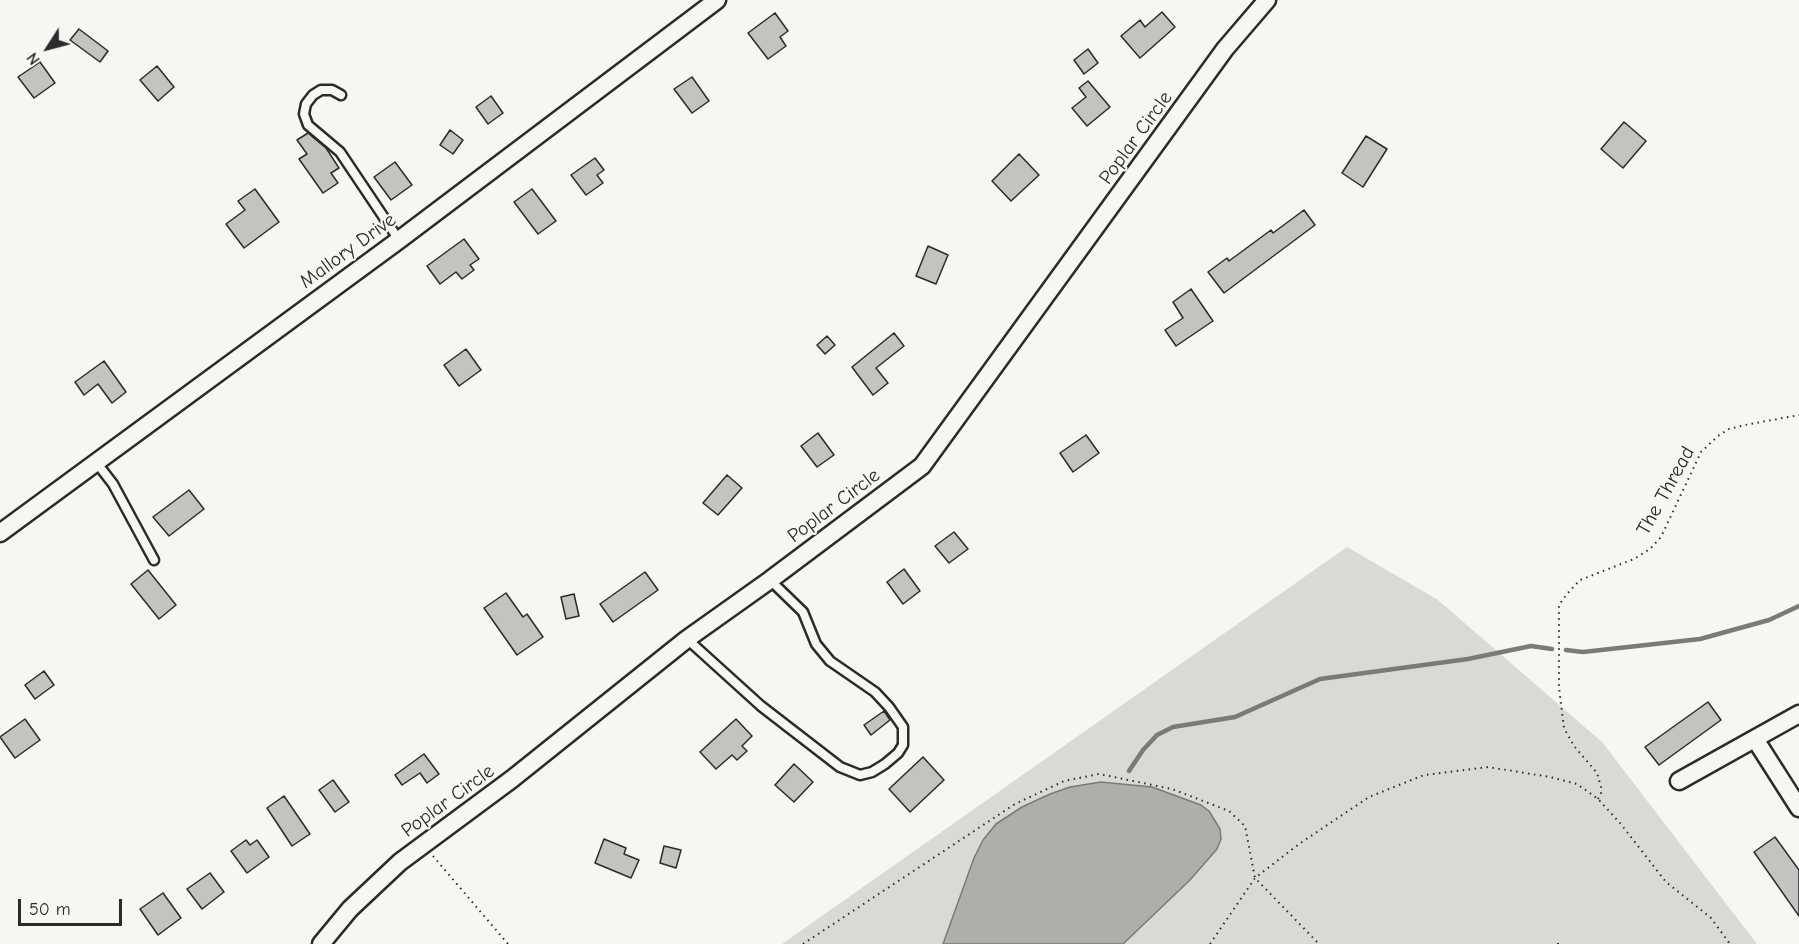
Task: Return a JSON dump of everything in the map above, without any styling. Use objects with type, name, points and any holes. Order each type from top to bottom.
[{"type":"street","name":"Mallory Drive","points":[[0,533],[399,240],[717,0]]},
{"type":"street","name":"Poplar Circle","points":[[321,944],[350,909],[400,862],[512,779],[687,639],[922,466],[1225,49],[1267,0]]},
{"type":"street","points":[[1680,782],[1799,714]]},
{"type":"street","points":[[1755,739],[1799,808]]},
{"type":"lane","points":[[341,95],[332,90],[321,90],[313,95],[306,104],[304,114],[308,125],[340,152],[399,240]]},
{"type":"lane","points":[[96,462],[113,484],[154,560]]},
{"type":"lane","points":[[687,639],[761,706],[840,767],[860,775],[885,765],[903,745],[903,727],[875,692],[830,661],[816,644],[803,612],[770,580]]},
{"type":"path","name":"The Thread","points":[[1598,799],[1601,794],[1598,773],[1574,746],[1564,728],[1559,688],[1560,605],[1581,580],[1634,559],[1650,549],[1661,537],[1701,452],[1718,435],[1737,427],[1799,415]]},
{"type":"path","points":[[1210,944],[1255,878],[1299,844],[1369,797],[1424,775],[1488,767],[1551,777],[1577,784],[1598,799],[1620,823],[1666,882],[1711,918],[1730,944]]},
{"type":"path","points":[[803,944],[1014,804],[1064,781],[1100,774],[1172,789],[1229,811],[1245,826],[1255,878],[1319,944]]},
{"type":"path","points":[[424,844],[508,944]]},
{"type":"shaded area","points":[[1347,547],[1438,600],[1602,742],[1757,944],[782,944]]},
{"type":"shaded area","points":[[1101,782],[1152,787],[1201,805],[1209,811],[1220,829],[1221,839],[1217,849],[1190,880],[1123,944],[943,944],[974,858],[983,840],[996,824],[1022,807],[1050,794],[1070,787]]},
{"type":"building","points":[[1162,12],[1175,27],[1140,58],[1121,36],[1140,20],[1145,27]]},
{"type":"building","points":[[775,13],[788,31],[780,37],[786,46],[768,59],[748,33]]},
{"type":"building","points":[[79,29],[108,51],[100,62],[70,40]]},
{"type":"building","points":[[1088,49],[1098,63],[1084,74],[1074,60]]},
{"type":"building","points":[[40,62],[55,83],[34,98],[18,77]]},
{"type":"building","points":[[157,66],[174,87],[158,101],[140,80]]},
{"type":"building","points":[[692,77],[709,101],[692,113],[674,89]]},
{"type":"building","points":[[1088,81],[1110,107],[1087,126],[1072,108],[1086,97],[1079,88]]},
{"type":"building","points":[[491,96],[503,113],[488,124],[476,107]]},
{"type":"building","points":[[1624,122],[1646,141],[1623,168],[1601,149]]},
{"type":"building","points":[[450,130],[463,140],[453,154],[440,145]]},
{"type":"building","points":[[308,133],[326,148],[339,168],[331,173],[338,183],[323,193],[299,159],[307,154],[297,140]]},
{"type":"building","points":[[1366,136],[1387,149],[1363,187],[1342,173]]},
{"type":"building","points":[[1019,154],[1039,175],[1011,201],[992,181]]},
{"type":"building","points":[[595,158],[604,170],[597,175],[603,183],[586,195],[571,175]]},
{"type":"building","points":[[395,162],[412,185],[391,200],[374,177]]},
{"type":"building","points":[[255,189],[279,222],[244,248],[226,224],[245,210],[238,201]]},
{"type":"building","points":[[532,189],[556,221],[538,234],[514,202]]},
{"type":"building","points":[[1304,210],[1315,225],[1224,293],[1208,272],[1227,258],[1229,261],[1271,230],[1273,233]]},
{"type":"building","points":[[464,239],[479,259],[470,265],[474,270],[462,279],[456,272],[440,284],[427,266]]},
{"type":"building","points":[[928,246],[948,255],[936,284],[916,276]]},
{"type":"building","points":[[1191,289],[1213,321],[1176,346],[1165,330],[1183,318],[1173,302]]},
{"type":"building","points":[[894,333],[904,346],[876,368],[888,383],[873,395],[852,367]]},
{"type":"building","points":[[827,336],[835,345],[825,354],[817,345]]},
{"type":"building","points":[[466,349],[481,370],[459,386],[444,365]]},
{"type":"building","points":[[104,361],[126,392],[112,403],[98,384],[84,395],[75,382]]},
{"type":"building","points":[[818,433],[834,455],[817,467],[801,446]]},
{"type":"building","points":[[1086,435],[1099,453],[1073,472],[1060,453]]},
{"type":"building","points":[[727,475],[742,488],[718,515],[703,503]]},
{"type":"building","points":[[189,490],[204,509],[169,536],[153,517]]},
{"type":"building","points":[[954,532],[968,549],[949,563],[935,546]]},
{"type":"building","points":[[904,569],[920,591],[903,604],[887,582]]},
{"type":"building","points":[[148,570],[176,605],[159,619],[131,584]]},
{"type":"building","points":[[645,572],[658,590],[613,622],[600,604]]},
{"type":"building","points":[[506,593],[523,617],[527,614],[543,637],[517,655],[484,608]]},
{"type":"building","points":[[574,594],[579,616],[566,619],[561,597]]},
{"type":"building","points":[[44,671],[54,685],[35,699],[25,685]]},
{"type":"building","points":[[1708,702],[1721,720],[1659,765],[1645,747]]},
{"type":"building","points":[[884,711],[890,720],[871,735],[864,725]]},
{"type":"building","points":[[25,719],[40,740],[15,758],[0,737]]},
{"type":"building","points":[[736,719],[752,736],[742,746],[747,751],[737,760],[732,755],[716,769],[700,752]]},
{"type":"building","points":[[424,754],[439,774],[427,783],[420,773],[402,785],[395,775]]},
{"type":"building","points":[[923,757],[944,780],[910,812],[889,789]]},
{"type":"building","points":[[794,764],[813,782],[794,802],[775,785]]},
{"type":"building","points":[[333,780],[349,802],[335,812],[319,790]]},
{"type":"building","points":[[284,796],[310,834],[292,846],[267,808]]},
{"type":"building","points":[[1775,837],[1799,870],[1799,916],[1754,852]]},
{"type":"building","points":[[604,839],[626,848],[624,854],[639,860],[631,878],[595,863]]},
{"type":"building","points":[[246,840],[250,845],[257,840],[269,857],[247,873],[231,851]]},
{"type":"building","points":[[664,846],[681,850],[676,868],[660,863]]},
{"type":"building","points":[[210,873],[224,892],[202,909],[187,889]]},
{"type":"building","points":[[163,893],[181,918],[158,935],[140,909]]},
{"type":"waterway","points":[[1566,650],[1583,652],[1700,639],[1769,620],[1799,606]]},
{"type":"waterway","points":[[1129,771],[1143,750],[1157,735],[1173,727],[1235,717],[1320,679],[1468,659],[1531,646],[1552,649]]}]
